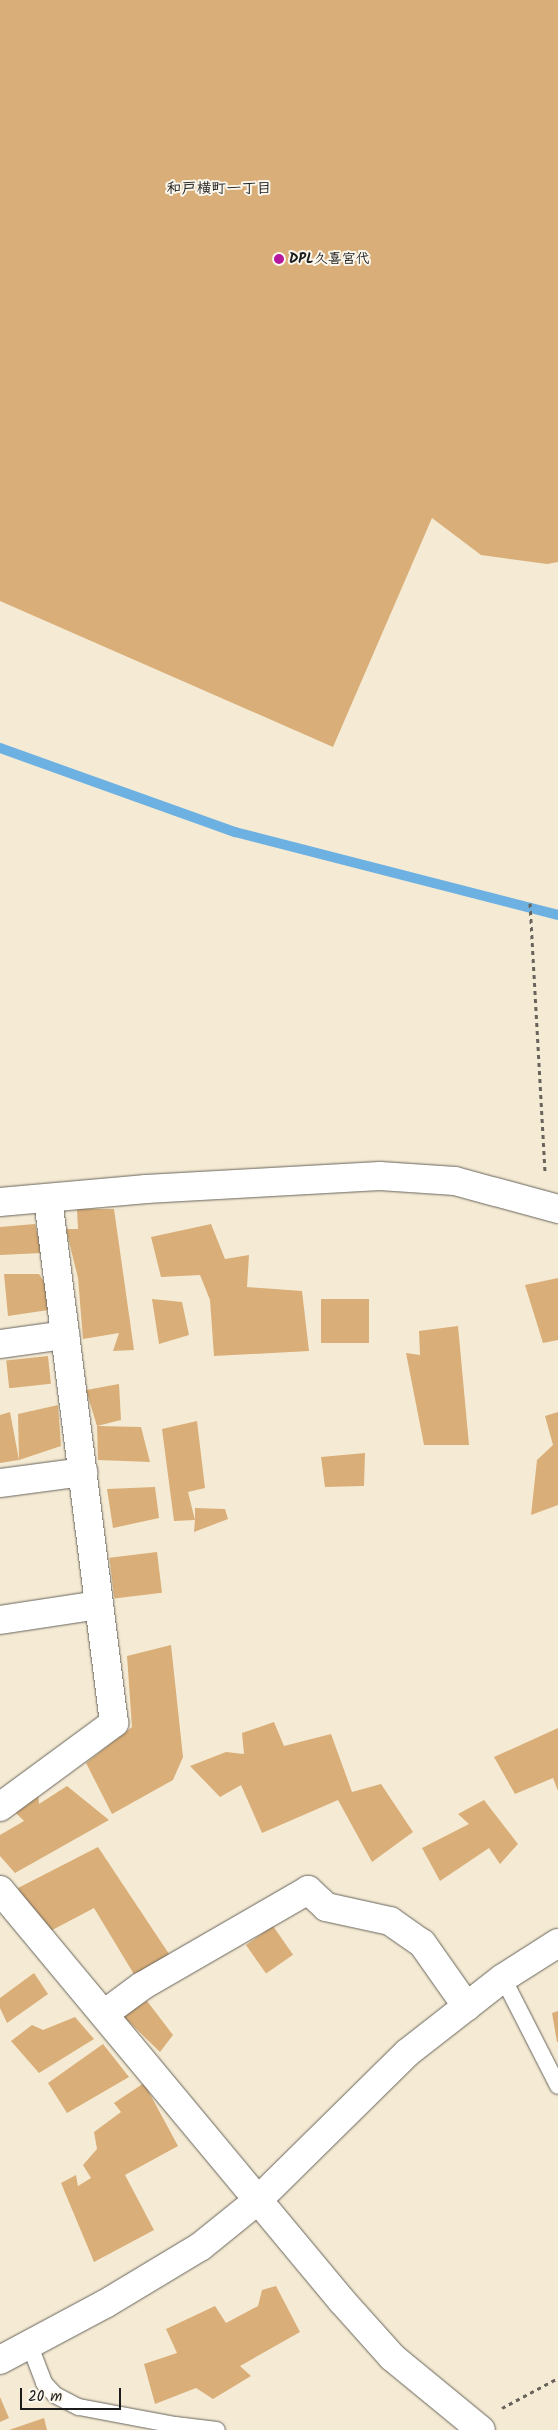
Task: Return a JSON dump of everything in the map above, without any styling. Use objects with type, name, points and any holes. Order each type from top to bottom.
[{"type":"street","points":[[0,1202],[146,1189],[380,1176],[455,1181],[553,1207]]},
{"type":"street","points":[[0,1807],[114,1723],[48,1199]]},
{"type":"street","points":[[0,1344],[65,1335]]},
{"type":"street","points":[[0,1483],[82,1472]]},
{"type":"street","points":[[0,1620],[99,1605]]},
{"type":"street","points":[[0,1890],[258,2200],[392,2357],[477,2427]]},
{"type":"street","points":[[104,2014],[142,1986],[308,1890],[326,1907],[390,1921],[422,1943],[467,2007]]},
{"type":"street","points":[[0,2360],[30,2346],[106,2304],[200,2247],[258,2200],[407,2053],[503,1978],[558,1943]]},
{"type":"lane","points":[[503,1978],[558,2086]]},
{"type":"lane","points":[[30,2346],[44,2383],[55,2395],[79,2407],[175,2425],[217,2430]]},
{"type":"path","points":[[530,903],[553,1207]]},
{"type":"path","points":[[477,2427],[558,2378]]},
{"type":"building","name":"DPL久喜宮代","points":[[0,0],[558,0],[558,562],[547,564],[481,555],[432,518],[333,747],[0,601]]},
{"type":"building","points":[[77,1209],[114,1209],[134,1350],[113,1351],[119,1333],[83,1339],[78,1278],[66,1229],[78,1229]]},
{"type":"building","points":[[35,1224],[42,1253],[0,1255],[0,1227]]},
{"type":"building","points":[[211,1224],[225,1259],[249,1255],[247,1287],[302,1291],[309,1351],[214,1356],[210,1300],[200,1275],[161,1277],[151,1237]]},
{"type":"building","points":[[4,1274],[39,1274],[62,1308],[8,1316]]},
{"type":"building","points":[[558,1278],[558,1340],[543,1343],[525,1285]]},
{"type":"building","points":[[152,1299],[182,1302],[189,1335],[159,1344]]},
{"type":"building","points":[[321,1299],[369,1299],[369,1343],[321,1343]]},
{"type":"building","points":[[458,1326],[469,1445],[424,1445],[406,1353],[420,1355],[419,1331]]},
{"type":"building","points":[[48,1356],[51,1384],[9,1388],[6,1360]]},
{"type":"building","points":[[119,1384],[121,1420],[97,1426],[86,1390]]},
{"type":"building","points":[[58,1405],[61,1446],[19,1460],[18,1414]]},
{"type":"building","points":[[10,1412],[19,1460],[0,1463],[0,1415]]},
{"type":"building","points":[[558,1412],[558,1505],[531,1515],[537,1460],[553,1445],[545,1416]]},
{"type":"building","points":[[197,1421],[205,1488],[188,1492],[195,1520],[174,1521],[162,1429]]},
{"type":"building","points":[[97,1426],[141,1427],[150,1462],[98,1460]]},
{"type":"building","points":[[365,1453],[364,1486],[325,1487],[321,1457]]},
{"type":"building","points":[[155,1487],[159,1518],[113,1528],[107,1489]]},
{"type":"building","points":[[195,1508],[225,1509],[228,1519],[194,1532]]},
{"type":"building","points":[[157,1552],[162,1593],[114,1599],[109,1558]]},
{"type":"building","points":[[171,1645],[183,1757],[173,1780],[112,1814],[86,1763],[132,1727],[127,1656]]},
{"type":"building","points":[[274,1722],[284,1746],[331,1734],[352,1792],[381,1784],[413,1832],[372,1862],[338,1800],[262,1833],[241,1785],[220,1797],[190,1766],[226,1752],[244,1754],[242,1733]]},
{"type":"building","points":[[558,1728],[558,1791],[553,1778],[515,1794],[494,1757]]},
{"type":"building","points":[[67,1786],[109,1820],[15,1873],[0,1856],[0,1835],[24,1821],[6,1803],[38,1793],[39,1804]]},
{"type":"building","points":[[484,1800],[518,1844],[500,1864],[489,1848],[440,1881],[422,1848],[469,1824],[458,1814]]},
{"type":"building","points":[[98,1847],[171,1957],[135,1976],[94,1908],[39,1937],[18,1888]]},
{"type":"building","points":[[273,1926],[293,1955],[266,1974],[246,1945]]},
{"type":"building","points":[[34,1973],[48,1994],[7,2023],[0,2008],[0,1998]]},
{"type":"building","points":[[147,2001],[173,2035],[160,2052],[123,2016]]},
{"type":"building","points":[[558,2011],[558,2042],[557,2042],[552,2013]]},
{"type":"building","points":[[75,2017],[94,2039],[39,2073],[11,2041],[32,2025],[43,2030]]},
{"type":"building","points":[[103,2044],[129,2077],[67,2113],[48,2083]]},
{"type":"building","points":[[144,2083],[178,2146],[125,2175],[154,2230],[94,2262],[61,2183],[76,2175],[78,2186],[91,2178],[83,2165],[97,2149],[94,2132],[121,2112],[114,2103]]},
{"type":"building","points":[[276,2286],[300,2332],[240,2366],[251,2376],[213,2399],[196,2388],[155,2404],[144,2364],[177,2353],[166,2329],[215,2306],[226,2323],[258,2306],[262,2290]]},
{"type":"building","points":[[0,2397],[9,2418],[0,2422]]},
{"type":"building","points":[[44,2418],[47,2430],[9,2430]]},
{"type":"waterway","points":[[0,748],[235,832],[558,915]]},
{"type":"place","name":"DPL久喜宮代","points":[[279,259]]},
{"type":"district","name":"和戸横町一丁目","points":[[219,190]]}]
